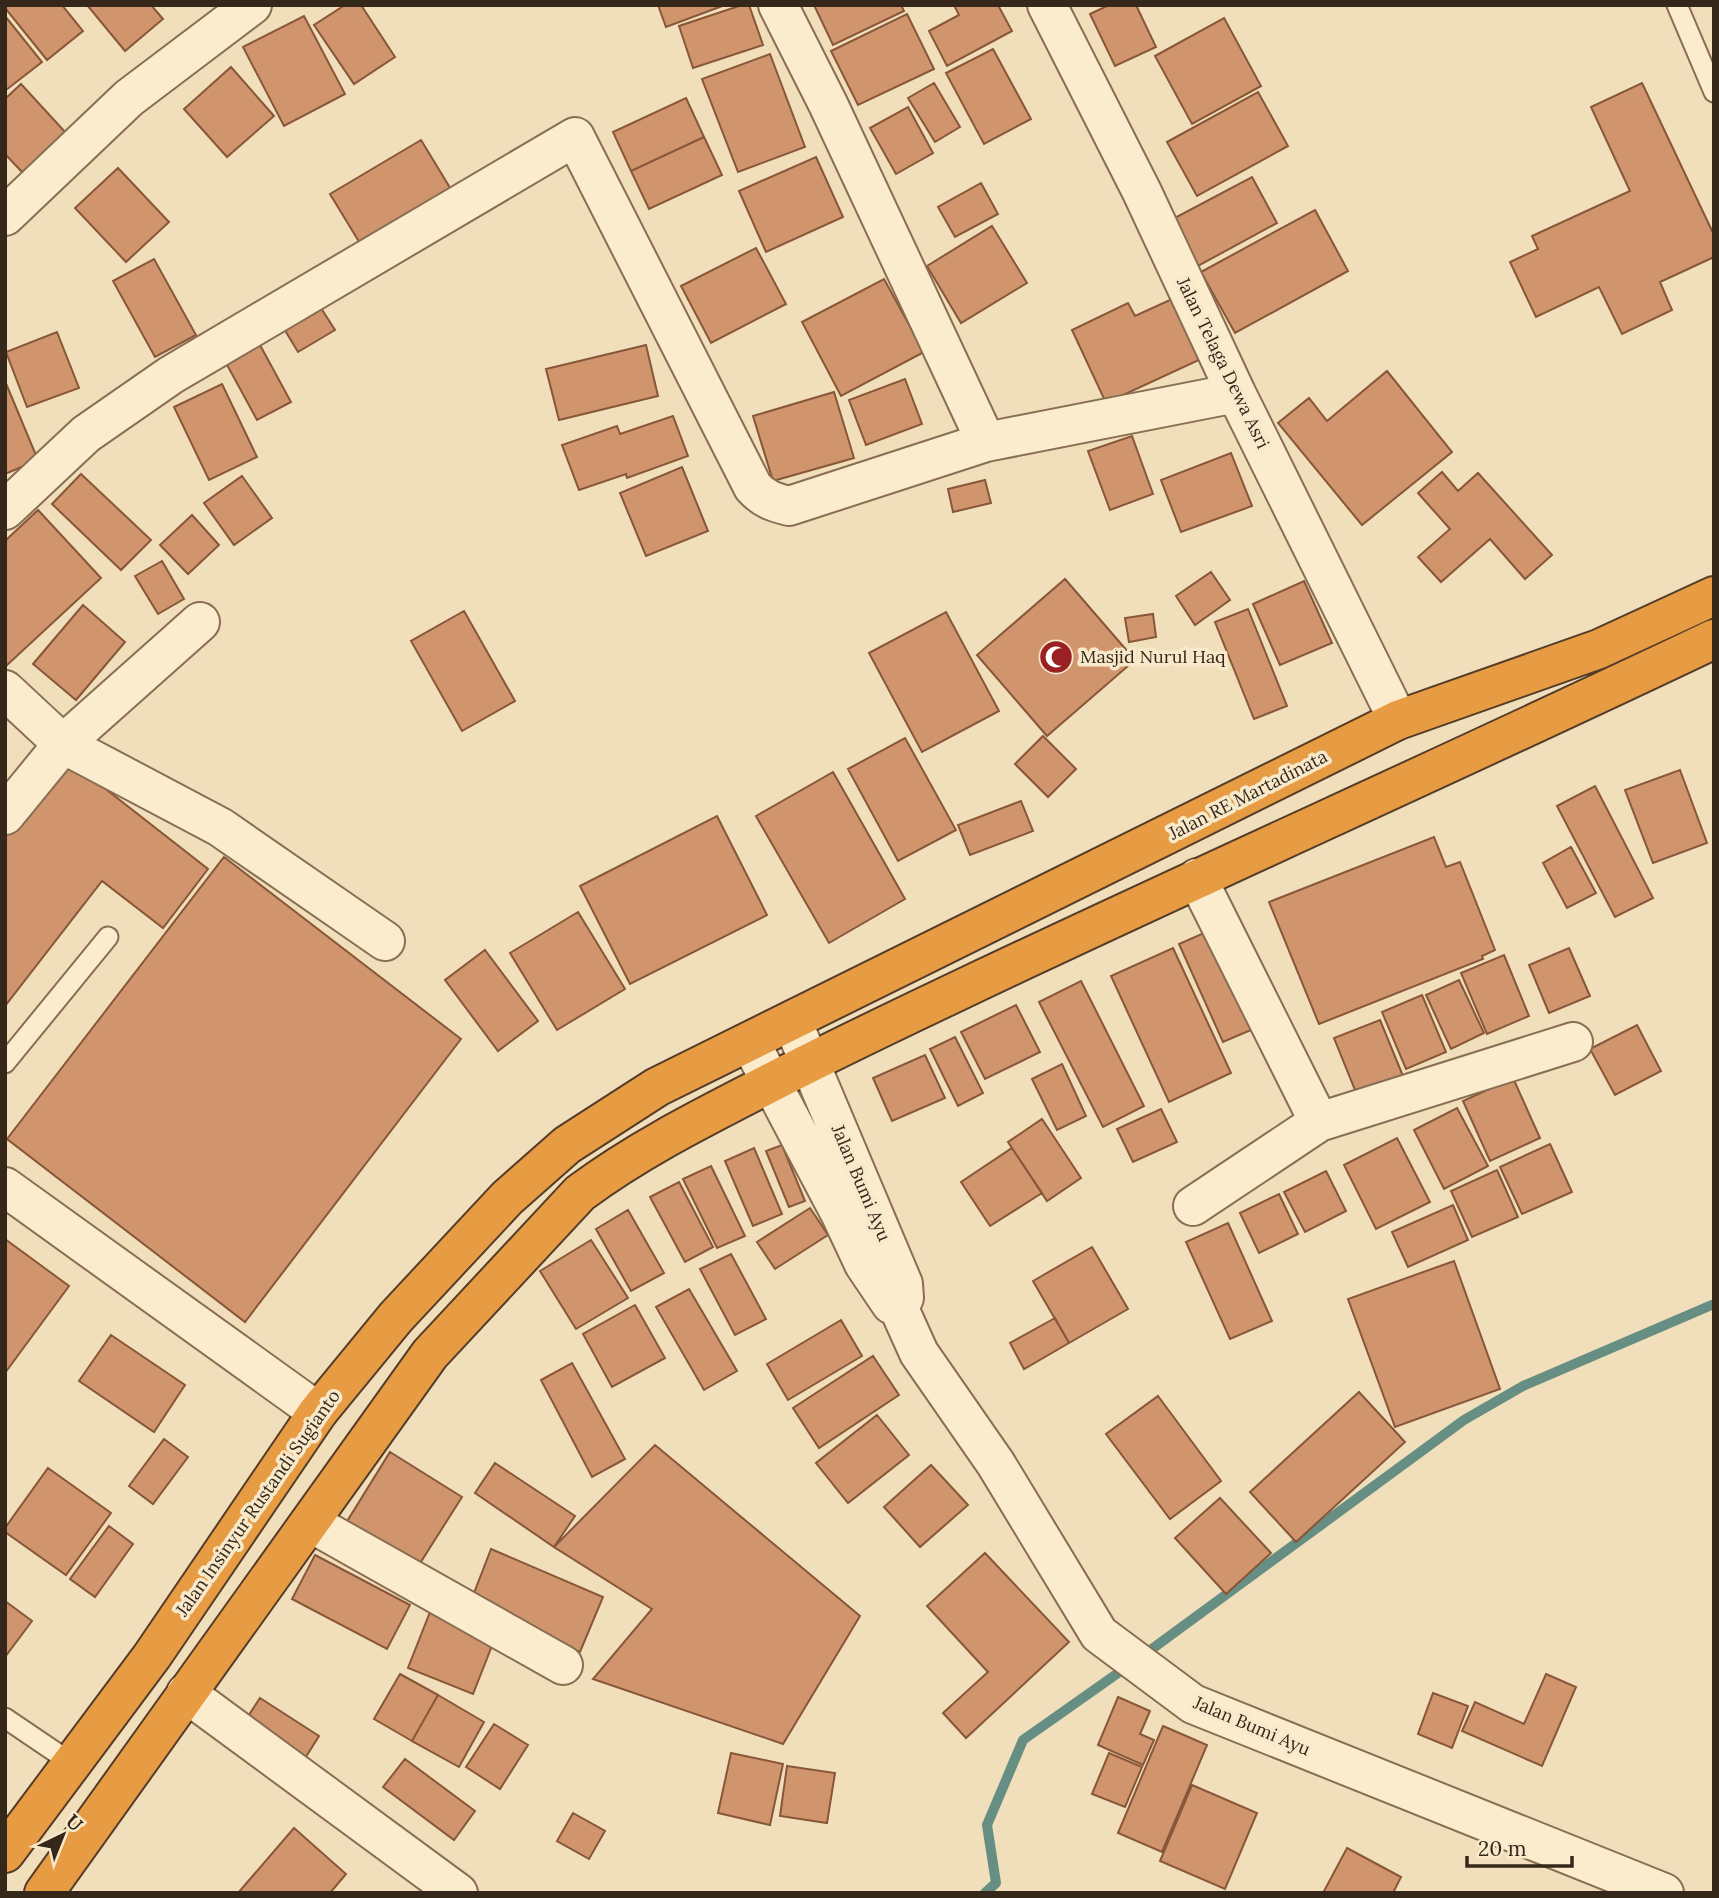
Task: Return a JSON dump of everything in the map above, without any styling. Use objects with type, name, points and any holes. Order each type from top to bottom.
[{"type":"highway","name":"Jalan RE Martadinata","points":[[792,1021],[1398,720],[1599,649],[1714,596]]},
{"type":"highway","points":[[44,1893],[430,1354],[580,1193],[608,1172],[699,1120],[811,1061],[1197,878],[1520,732],[1714,639]]},
{"type":"highway","name":"Jalan Insinyur Rustandi Sugianto","points":[[5,1853],[152,1656],[318,1412],[396,1317],[508,1198],[567,1145],[657,1087],[792,1021]]},
{"type":"highway","points":[[73,1764],[116,1793]]},
{"type":"street","points":[[5,216],[129,98],[252,5]]},
{"type":"street","points":[[778,5],[834,116],[986,442]]},
{"type":"street","name":"Jalan Telaga Dewa Asri","points":[[1047,5],[1142,192],[1236,393],[1398,720]]},
{"type":"street","points":[[5,510],[86,434],[171,375],[575,137],[753,487],[763,498],[789,506],[986,442],[1236,393]]},
{"type":"street","points":[[5,815],[63,744],[200,621]]},
{"type":"street","points":[[5,690],[63,744],[220,827],[385,941]]},
{"type":"street","points":[[1197,878],[1319,1122]]},
{"type":"street","points":[[792,1021],[811,1061]]},
{"type":"street","points":[[750,1042],[864,1264],[893,1303]]},
{"type":"street","points":[[1194,1206],[1319,1122],[1573,1042]]},
{"type":"street","name":"Jalan Bumi Ayu","points":[[811,1061],[903,1284],[904,1298],[893,1303],[919,1353],[996,1464],[1100,1634],[1193,1703],[1664,1893]]},
{"type":"street","points":[[5,1187],[318,1412]]},
{"type":"street","points":[[311,1523],[563,1665]]},
{"type":"street","points":[[186,1693],[458,1893]]},
{"type":"lane","points":[[1677,5],[1714,92]]},
{"type":"lane","points":[[5,1063],[108,937]]},
{"type":"lane","points":[[5,1718],[73,1764]]},
{"type":"building","points":[[5,5],[62,5],[83,31],[47,60]]},
{"type":"building","points":[[87,5],[151,5],[163,19],[125,51]]},
{"type":"building","points":[[345,5],[361,5],[395,57],[354,84],[314,25]]},
{"type":"building","points":[[658,5],[725,5],[666,27]]},
{"type":"building","points":[[749,5],[763,45],[693,68],[679,26]]},
{"type":"building","points":[[814,5],[901,5],[904,11],[833,45]]},
{"type":"building","points":[[954,5],[998,5],[1012,31],[947,66],[929,31],[959,15]]},
{"type":"building","points":[[1109,5],[1136,5],[1156,47],[1115,66],[1090,14]]},
{"type":"building","points":[[907,14],[934,69],[858,105],[831,51]]},
{"type":"building","points":[[5,16],[42,62],[6,90],[5,89]]},
{"type":"building","points":[[304,16],[345,94],[284,126],[243,47]]},
{"type":"building","points":[[1224,18],[1261,86],[1192,124],[1155,56]]},
{"type":"building","points":[[993,49],[1031,119],[984,144],[946,73]]},
{"type":"building","points":[[770,54],[805,147],[738,172],[702,79]]},
{"type":"building","points":[[231,67],[274,116],[227,157],[184,109]]},
{"type":"building","points":[[934,83],[960,127],[935,142],[908,98]]},
{"type":"building","points":[[1642,83],[1714,235],[1714,257],[1660,282],[1672,310],[1622,334],[1599,287],[1536,317],[1510,262],[1538,249],[1532,236],[1630,191],[1591,107]]},
{"type":"building","points":[[21,84],[66,133],[23,173],[5,154],[5,99]]},
{"type":"building","points":[[1258,92],[1288,146],[1197,196],[1167,142]]},
{"type":"building","points":[[686,98],[704,137],[631,171],[613,132]]},
{"type":"building","points":[[908,107],[933,153],[896,174],[870,128]]},
{"type":"building","points":[[704,137],[722,175],[649,209],[631,171]]},
{"type":"building","points":[[421,140],[452,191],[361,245],[330,194]]},
{"type":"building","points":[[816,157],[843,217],[766,252],[739,191]]},
{"type":"building","points":[[118,168],[169,222],[126,262],[75,208]]},
{"type":"building","points":[[1252,177],[1277,223],[1196,267],[1171,220]]},
{"type":"building","points":[[981,183],[998,214],[955,237],[938,207]]},
{"type":"building","points":[[1315,210],[1348,271],[1235,333],[1201,272]]},
{"type":"building","points":[[992,226],[1027,283],[961,323],[927,266]]},
{"type":"building","points":[[756,248],[786,304],[711,343],[681,286]]},
{"type":"building","points":[[154,259],[196,335],[155,357],[113,281]]},
{"type":"building","points":[[884,279],[924,352],[841,396],[802,322]]},
{"type":"building","points":[[1172,299],[1201,359],[1106,403],[1072,330],[1128,303],[1135,316]]},
{"type":"building","points":[[319,305],[335,330],[298,352],[283,327]]},
{"type":"building","points":[[57,332],[79,388],[27,407],[6,352]]},
{"type":"building","points":[[260,345],[291,402],[257,420],[226,363]]},
{"type":"building","points":[[646,345],[658,396],[559,420],[546,369]]},
{"type":"building","points":[[1387,371],[1452,452],[1362,525],[1278,423],[1309,398],[1327,421]]},
{"type":"building","points":[[905,379],[922,424],[866,445],[849,400]]},
{"type":"building","points":[[5,381],[38,460],[5,474]]},
{"type":"building","points":[[222,384],[257,457],[209,480],[174,407]]},
{"type":"building","points":[[834,392],[854,458],[773,481],[753,416]]},
{"type":"building","points":[[673,416],[688,456],[627,478],[626,474],[579,490],[562,445],[617,426],[620,434]]},
{"type":"building","points":[[1132,436],[1153,494],[1110,510],[1088,451]]},
{"type":"building","points":[[1231,453],[1252,506],[1181,532],[1161,480]]},
{"type":"building","points":[[682,467],[708,531],[646,556],[620,493]]},
{"type":"building","points":[[1442,472],[1458,491],[1478,473],[1552,555],[1525,579],[1490,539],[1441,582],[1418,557],[1450,529],[1418,493]]},
{"type":"building","points":[[81,474],[151,540],[121,570],[52,504]]},
{"type":"building","points":[[242,476],[272,518],[234,545],[204,503]]},
{"type":"building","points":[[985,480],[991,503],[953,512],[948,489]]},
{"type":"building","points":[[38,510],[101,578],[5,667],[5,541]]},
{"type":"building","points":[[192,515],[219,545],[188,574],[160,545]]},
{"type":"building","points":[[162,561],[184,599],[158,614],[135,576]]},
{"type":"building","points":[[1211,572],[1230,600],[1195,625],[1176,596]]},
{"type":"building","name":"Masjid Nurul Haq","points":[[1065,579],[1135,660],[1047,736],[977,655]]},
{"type":"building","points":[[1304,581],[1332,643],[1280,665],[1253,604]]},
{"type":"building","points":[[83,605],[125,642],[76,700],[33,664]]},
{"type":"building","points":[[1248,609],[1287,706],[1254,719],[1215,622]]},
{"type":"building","points":[[464,611],[515,701],[462,731],[411,641]]},
{"type":"building","points":[[946,612],[999,711],[922,752],[869,653]]},
{"type":"building","points":[[1153,614],[1156,637],[1129,642],[1125,618]]},
{"type":"building","points":[[1043,736],[1076,769],[1048,797],[1015,764]]},
{"type":"building","points":[[905,738],[956,830],[898,861],[848,769]]},
{"type":"building","points":[[66,758],[208,869],[163,928],[102,881],[5,1006],[5,836]]},
{"type":"building","points":[[1680,770],[1707,843],[1653,863],[1625,790]]},
{"type":"building","points":[[833,772],[905,899],[829,943],[756,816]]},
{"type":"building","points":[[1595,786],[1653,898],[1615,917],[1557,806]]},
{"type":"building","points":[[1021,801],[1033,831],[970,855],[958,825]]},
{"type":"building","points":[[717,816],[767,915],[630,984],[580,886]]},
{"type":"building","points":[[1434,837],[1446,867],[1460,862],[1495,950],[1482,956],[1483,959],[1319,1024],[1269,902]]},
{"type":"building","points":[[1571,847],[1596,893],[1567,908],[1543,863]]},
{"type":"building","points":[[224,857],[461,1039],[245,1322],[7,1139]]},
{"type":"building","points":[[578,912],[625,989],[557,1030],[510,953]]},
{"type":"building","points":[[1213,929],[1258,1027],[1223,1042],[1179,944]]},
{"type":"building","points":[[1173,948],[1231,1073],[1169,1102],[1111,976]]},
{"type":"building","points":[[1569,948],[1590,996],[1549,1013],[1529,965]]},
{"type":"building","points":[[485,950],[538,1021],[498,1051],[445,980]]},
{"type":"building","points":[[1504,955],[1529,1016],[1487,1034],[1461,973]]},
{"type":"building","points":[[1459,980],[1484,1033],[1451,1049],[1426,995]]},
{"type":"building","points":[[1081,981],[1144,1106],[1103,1127],[1039,1002]]},
{"type":"building","points":[[1422,995],[1446,1052],[1406,1069],[1382,1012]]},
{"type":"building","points":[[1016,1005],[1040,1052],[985,1079],[961,1032]]},
{"type":"building","points":[[1380,1020],[1403,1076],[1357,1095],[1334,1038]]},
{"type":"building","points":[[1637,1025],[1661,1071],[1615,1095],[1590,1049]]},
{"type":"building","points":[[955,1037],[983,1093],[958,1106],[930,1049]]},
{"type":"building","points":[[925,1055],[945,1098],[892,1121],[873,1078]]},
{"type":"building","points":[[1062,1064],[1086,1116],[1057,1130],[1032,1079]]},
{"type":"building","points":[[1513,1078],[1540,1138],[1490,1161],[1463,1101]]},
{"type":"building","points":[[1457,1108],[1488,1166],[1444,1189],[1414,1130]]},
{"type":"building","points":[[1161,1109],[1177,1142],[1133,1162],[1117,1129]]},
{"type":"building","points":[[1042,1119],[1081,1178],[1047,1201],[1008,1142]]},
{"type":"building","points":[[1397,1138],[1430,1202],[1376,1229],[1344,1165]]},
{"type":"building","points":[[1550,1144],[1572,1192],[1522,1214],[1500,1167]]},
{"type":"building","points":[[782,1145],[805,1201],[789,1207],[766,1151]]},
{"type":"building","points":[[754,1148],[782,1214],[753,1226],[725,1161]]},
{"type":"building","points":[[1012,1148],[1042,1193],[990,1226],[961,1182]]},
{"type":"building","points":[[711,1166],[745,1236],[717,1248],[683,1179]]},
{"type":"building","points":[[1497,1170],[1518,1217],[1472,1237],[1451,1191]]},
{"type":"building","points":[[1326,1171],[1346,1211],[1305,1232],[1284,1192]]},
{"type":"building","points":[[679,1182],[713,1247],[685,1262],[650,1197]]},
{"type":"building","points":[[1279,1194],[1298,1234],[1259,1253],[1240,1213]]},
{"type":"building","points":[[1453,1205],[1468,1240],[1408,1267],[1392,1232]]},
{"type":"building","points":[[810,1208],[828,1235],[775,1269],[757,1242]]},
{"type":"building","points":[[628,1210],[664,1273],[631,1291],[596,1229]]},
{"type":"building","points":[[1228,1223],[1272,1321],[1230,1339],[1186,1242]]},
{"type":"building","points":[[5,1239],[69,1286],[5,1373]]},
{"type":"building","points":[[591,1240],[628,1298],[576,1329],[540,1271]]},
{"type":"building","points":[[1092,1247],[1128,1309],[1069,1343],[1033,1281]]},
{"type":"building","points":[[731,1254],[766,1319],[735,1335],[700,1269]]},
{"type":"building","points":[[1454,1261],[1500,1389],[1395,1427],[1348,1299]]},
{"type":"building","points":[[689,1289],[737,1371],[704,1390],[656,1307]]},
{"type":"building","points":[[635,1305],[665,1358],[612,1387],[583,1334]]},
{"type":"building","points":[[1055,1318],[1069,1343],[1024,1369],[1010,1343]]},
{"type":"building","points":[[841,1320],[862,1356],[788,1400],[767,1364]]},
{"type":"building","points":[[111,1335],[185,1385],[154,1432],[79,1381]]},
{"type":"building","points":[[873,1356],[899,1395],[819,1448],[793,1408]]},
{"type":"building","points":[[572,1363],[625,1459],[592,1477],[541,1380]]},
{"type":"building","points":[[1359,1392],[1405,1442],[1296,1542],[1250,1492]]},
{"type":"building","points":[[1158,1396],[1221,1481],[1170,1519],[1106,1434]]},
{"type":"building","points":[[877,1415],[909,1455],[848,1503],[816,1463]]},
{"type":"building","points":[[164,1439],[188,1457],[153,1504],[129,1486]]},
{"type":"building","points":[[655,1445],[860,1616],[783,1744],[593,1679],[652,1609],[554,1547]]},
{"type":"building","points":[[390,1452],[462,1497],[417,1568],[346,1523]]},
{"type":"building","points":[[495,1463],[575,1516],[554,1547],[475,1493]]},
{"type":"building","points":[[931,1465],[968,1505],[920,1547],[884,1507]]},
{"type":"building","points":[[48,1468],[111,1513],[66,1575],[5,1532],[5,1528]]},
{"type":"building","points":[[1220,1498],[1271,1553],[1226,1594],[1175,1538]]},
{"type":"building","points":[[109,1526],[133,1544],[95,1597],[70,1579]]},
{"type":"building","points":[[491,1549],[603,1597],[580,1652],[469,1606]]},
{"type":"building","points":[[985,1553],[1069,1642],[966,1738],[943,1713],[988,1672],[927,1606]]},
{"type":"building","points":[[315,1555],[410,1605],[387,1649],[292,1599]]},
{"type":"building","points":[[5,1601],[32,1621],[5,1657]]},
{"type":"building","points":[[430,1612],[495,1638],[473,1694],[408,1668]]},
{"type":"building","points":[[400,1674],[438,1695],[412,1741],[374,1719]]},
{"type":"building","points":[[1546,1674],[1576,1687],[1542,1766],[1462,1731],[1475,1702],[1524,1724]]},
{"type":"building","points":[[1433,1693],[1468,1706],[1452,1748],[1418,1734]]},
{"type":"building","points":[[438,1695],[484,1722],[459,1767],[412,1741]]},
{"type":"building","points":[[1118,1697],[1150,1711],[1140,1734],[1154,1740],[1143,1765],[1098,1745]]},
{"type":"building","points":[[260,1698],[319,1736],[302,1763],[243,1724]]},
{"type":"building","points":[[494,1724],[528,1745],[500,1789],[466,1767]]},
{"type":"building","points":[[1163,1726],[1207,1745],[1162,1852],[1118,1833]]},
{"type":"building","points":[[731,1753],[783,1764],[770,1825],[718,1813]]},
{"type":"building","points":[[1109,1753],[1142,1767],[1125,1807],[1092,1794]]},
{"type":"building","points":[[405,1759],[475,1811],[454,1840],[383,1787]]},
{"type":"building","points":[[787,1766],[835,1773],[827,1823],[780,1816]]},
{"type":"building","points":[[1192,1785],[1257,1813],[1225,1889],[1160,1861]]},
{"type":"building","points":[[573,1813],[605,1831],[589,1859],[557,1841]]},
{"type":"building","points":[[294,1828],[346,1874],[330,1893],[238,1893]]},
{"type":"building","points":[[1347,1848],[1401,1877],[1393,1893],[1323,1893]]},
{"type":"waterway","points":[[1141,1657],[1464,1420],[1523,1386],[1714,1304]]},
{"type":"waterway","points":[[985,1893],[996,1883],[987,1825],[1023,1740],[1128,1666]]},
{"type":"place","name":"Masjid Nurul Haq","points":[[1056,657]]}]
